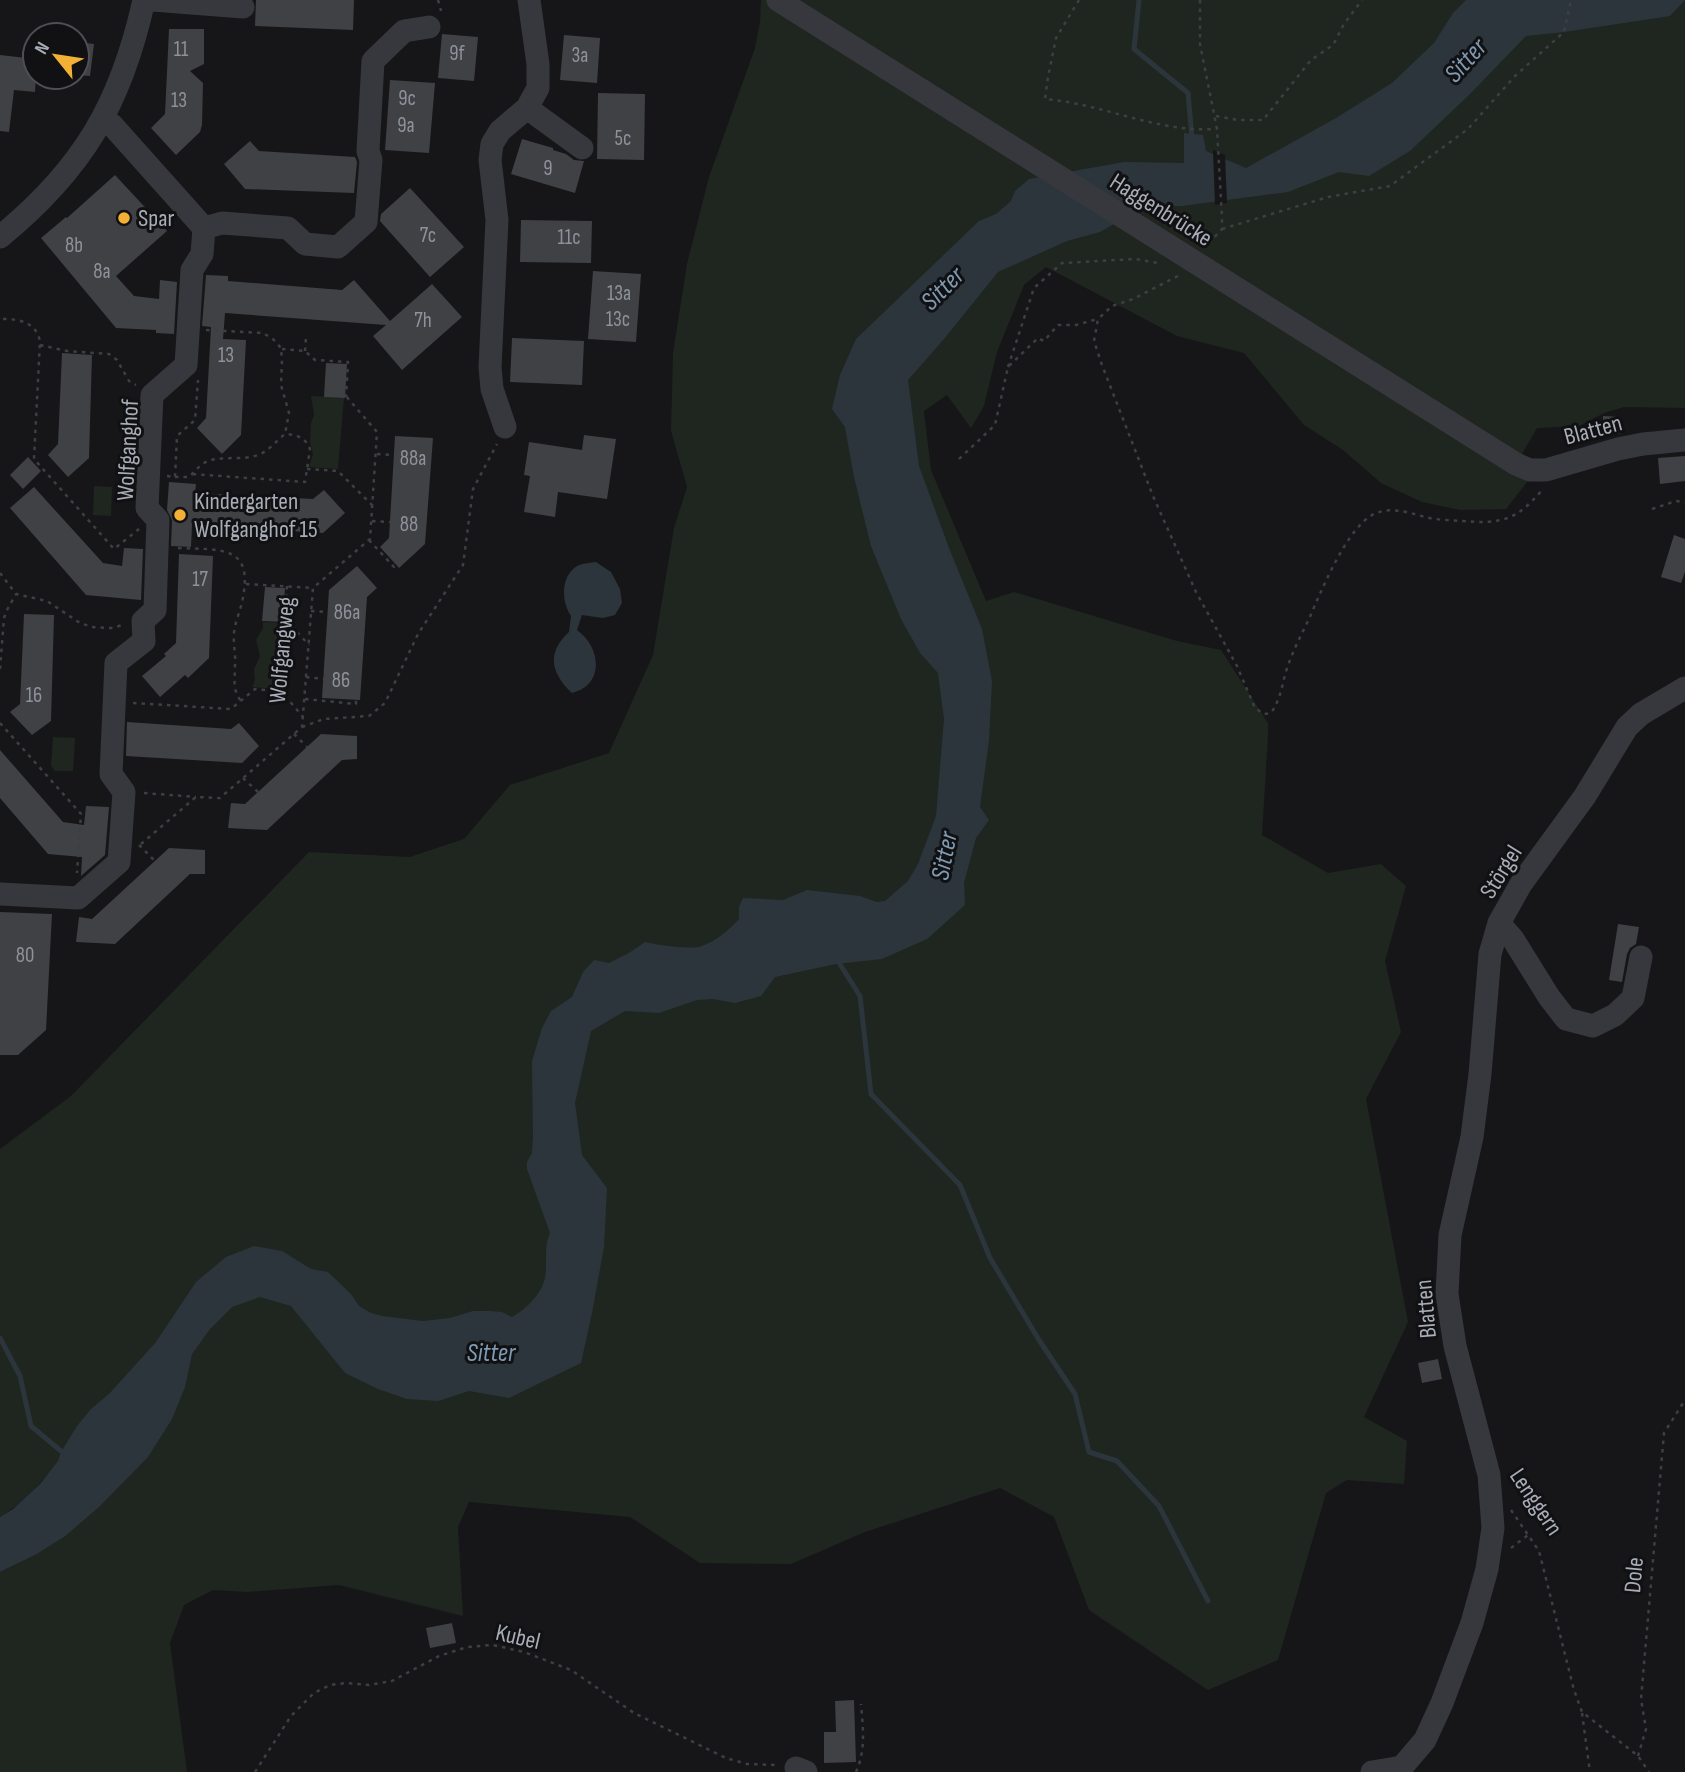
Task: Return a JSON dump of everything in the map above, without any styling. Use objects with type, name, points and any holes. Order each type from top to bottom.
[{"type":"street","points":[[1,234],[36,206],[59,182],[103,120],[123,76],[144,0]]},
{"type":"street","points":[[153,0],[243,7]]},
{"type":"street","points":[[505,427],[492,389],[490,367],[497,219],[490,160],[492,144],[500,131],[527,108],[538,88],[538,64],[529,0]]},
{"type":"street","name":"Haggenbrücke","points":[[778,0],[1516,464]]},
{"type":"street","points":[[103,120],[111,125],[204,228],[222,223],[288,228],[306,244],[338,247],[366,222],[371,160],[368,151],[373,61],[404,31],[429,26]]},
{"type":"street","points":[[527,108],[582,148]]},
{"type":"street","name":"Wolfganghof","points":[[77,888],[119,862],[124,792],[111,774],[116,663],[144,641],[143,621],[155,610],[158,520],[147,508],[152,394],[186,365],[191,270],[202,254],[204,228]]},
{"type":"street","name":"Blatten","points":[[1516,464],[1530,470],[1546,470],[1643,443],[1685,440]]},
{"type":"street","name":"Störgel","points":[[1472,1137],[1490,954],[1500,923],[1521,884],[1585,796],[1627,727],[1641,714],[1685,688]]},
{"type":"street","points":[[0,894],[77,888]]},
{"type":"street","points":[[1500,923],[1566,1019],[1593,1026],[1615,1015],[1633,998],[1641,957]]},
{"type":"street","name":"Blatten","points":[[1472,1137],[1450,1235],[1447,1294],[1455,1346],[1489,1475]]},
{"type":"street","name":"Lenggern","points":[[1372,1772],[1402,1767],[1425,1740],[1442,1703],[1472,1623],[1487,1569],[1493,1528],[1489,1475]]},
{"type":"path","points":[[1079,0],[1056,38],[1045,99],[1063,101],[1164,127],[1217,129]]},
{"type":"path","points":[[1200,0],[1200,44],[1216,116],[1222,229]]},
{"type":"path","points":[[1216,116],[1238,120],[1263,120],[1311,60],[1333,45],[1362,0]]},
{"type":"path","points":[[1204,248],[1222,229],[1328,197],[1390,186],[1468,129],[1515,76],[1564,32],[1571,0]]},
{"type":"path","points":[[959,459],[995,425],[1008,367],[1034,288],[1062,263],[1135,260],[1161,263]]},
{"type":"path","points":[[1008,367],[1038,338],[1044,341],[1058,325],[1076,325],[1098,319],[1112,306],[1133,299],[1178,276]]},
{"type":"path","points":[[3,318],[30,324],[38,334],[40,345],[34,459],[114,549],[154,516]]},
{"type":"path","points":[[1098,319],[1094,341],[1153,496],[1196,592],[1237,666],[1255,708],[1264,714],[1271,713],[1277,704],[1287,668],[1318,598],[1345,545],[1364,521],[1379,511],[1396,510],[1450,520],[1494,522],[1511,517],[1531,504],[1543,489],[1546,470]]},
{"type":"path","points":[[201,330],[263,333],[281,348],[281,385],[289,412],[285,434]]},
{"type":"path","points":[[305,351],[306,337]]},
{"type":"path","points":[[40,345],[67,351],[109,354],[115,357],[129,381],[135,385]]},
{"type":"path","points":[[281,348],[305,351],[315,359],[348,362],[345,396],[377,432],[369,540],[396,565]]},
{"type":"path","points":[[175,477],[177,436],[195,420],[198,369]]},
{"type":"path","points":[[302,727],[324,719],[369,716],[385,703],[418,634],[463,565],[472,489],[505,427]]},
{"type":"path","points":[[165,476],[189,477],[192,474],[206,462],[261,454],[285,434],[301,437],[311,453],[305,482],[192,474]]},
{"type":"path","points":[[376,454],[394,455]]},
{"type":"path","points":[[307,470],[338,471],[373,506]]},
{"type":"path","points":[[1652,509],[1676,501],[1685,502]]},
{"type":"path","points":[[372,521],[390,522]]},
{"type":"path","name":"Wolfgangweg","points":[[155,861],[139,845],[196,797],[220,798],[302,727],[313,588],[369,540]]},
{"type":"path","points":[[172,548],[228,552],[242,564],[246,584],[234,634],[234,689],[241,701]]},
{"type":"path","points":[[0,573],[16,594],[47,601],[80,623],[111,628],[143,621]]},
{"type":"path","points":[[246,584],[313,588]]},
{"type":"path","points":[[287,586],[284,619],[309,645]]},
{"type":"path","points":[[0,669],[4,618],[16,594]]},
{"type":"path","points":[[311,611],[328,612]]},
{"type":"path","points":[[306,677],[324,678]]},
{"type":"path","points":[[114,702],[231,709],[255,689],[282,692],[303,717]]},
{"type":"path","points":[[305,699],[356,704],[356,699]]},
{"type":"path","points":[[0,723],[81,814],[77,888]]},
{"type":"path","points":[[294,734],[307,747]]},
{"type":"path","points":[[243,778],[258,792]]},
{"type":"path","points":[[124,792],[196,797]]},
{"type":"path","name":"Dole","points":[[1638,1756],[1646,1729],[1641,1699],[1664,1433],[1685,1401]]},
{"type":"path","name":"Lenggern","points":[[1508,1505],[1539,1551],[1582,1712],[1590,1772]]},
{"type":"path","name":"Kubel","points":[[256,1772],[291,1716],[314,1693],[330,1685],[369,1685],[391,1681],[439,1656],[467,1647],[493,1645],[524,1652],[571,1670],[634,1713],[726,1758],[747,1764],[801,1770]]},
{"type":"path","points":[[856,1772],[863,1746],[861,1704]]},
{"type":"path","points":[[1582,1712],[1638,1756],[1649,1772]]},
{"type":"shaded area","points":[[761,0],[1685,0],[1685,408],[1624,407],[1604,413],[1579,426],[1537,428],[1514,468],[1528,481],[1506,509],[1460,510],[1422,502],[1381,483],[1343,450],[1304,425],[1244,353],[1177,336],[1046,267],[1024,285],[997,352],[984,406],[971,428],[947,395],[924,411],[931,470],[986,601],[1014,592],[1177,641],[1221,650],[1268,723],[1262,835],[1328,873],[1381,864],[1406,886],[1385,961],[1401,1032],[1366,1099],[1408,1322],[1364,1417],[1407,1441],[1404,1484],[1347,1480],[1326,1493],[1278,1660],[1208,1690],[1089,1610],[1054,1517],[1000,1488],[865,1532],[791,1564],[700,1563],[630,1517],[469,1502],[458,1527],[463,1616],[339,1585],[247,1592],[213,1590],[184,1605],[170,1643],[187,1772],[0,1772],[0,1572],[64,1537],[58,1462],[31,1492],[0,1517],[0,1149],[71,1096],[309,852],[410,857],[464,839],[510,785],[609,753],[653,655],[674,528],[687,487],[671,431],[673,353],[687,264],[709,177],[755,48]]},
{"type":"shaded area","points":[[311,396],[344,398],[338,469],[309,467],[313,454],[310,442],[314,415]]},
{"type":"shaded area","points":[[94,486],[112,487],[111,516],[93,515]]},
{"type":"shaded area","points":[[263,622],[285,623],[280,689],[252,687],[255,680],[254,669],[260,656],[256,640],[263,628]]},
{"type":"shaded area","points":[[53,737],[75,738],[73,771],[55,771],[51,766]]},
{"type":"water","name":"Sitter","points":[[1466,0],[1685,0],[1670,16],[1526,36],[1410,151],[1369,176],[1339,172],[1288,192],[1182,206],[1159,206],[1130,215],[1100,232],[1067,241],[998,272],[908,380],[919,466],[982,629],[992,681],[989,740],[980,807],[989,820],[976,838],[964,883],[965,905],[927,939],[882,959],[836,964],[775,977],[761,996],[735,1003],[713,999],[697,1000],[659,1013],[625,1011],[591,1031],[575,1103],[582,1155],[607,1188],[604,1247],[581,1363],[509,1398],[469,1391],[438,1401],[407,1399],[345,1373],[291,1306],[260,1297],[232,1307],[210,1329],[192,1354],[185,1387],[172,1419],[148,1457],[99,1507],[64,1537],[0,1572],[0,1517],[13,1509],[40,1484],[58,1461],[77,1426],[156,1342],[196,1282],[226,1257],[254,1246],[282,1251],[311,1269],[328,1272],[351,1294],[359,1306],[382,1316],[423,1321],[450,1318],[473,1311],[490,1311],[502,1312],[512,1317],[532,1301],[545,1278],[550,1233],[527,1169],[533,1137],[532,1061],[542,1028],[551,1011],[572,997],[583,972],[594,960],[609,963],[645,942],[682,947],[707,944],[722,935],[739,919],[739,907],[743,898],[783,900],[807,890],[860,896],[877,902],[885,901],[908,881],[918,864],[936,816],[944,719],[938,673],[920,653],[901,619],[871,546],[845,427],[832,409],[840,375],[856,339],[979,221],[996,214],[1011,201],[1015,191],[1029,179],[1124,162],[1184,163],[1184,133],[1203,135],[1206,151],[1246,168],[1392,83],[1434,43],[1453,13]]},
{"type":"water","points":[[596,562],[611,572],[620,589],[622,603],[615,615],[603,618],[582,615],[577,630],[591,646],[596,665],[590,682],[583,689],[572,693],[559,678],[554,663],[557,648],[569,632],[571,616],[565,603],[565,582],[573,569],[581,564]]},
{"type":"pier","points":[[1213,150],[1225,155],[1227,203],[1215,205]]},
{"type":"building","points":[[256,0],[354,0],[353,30],[255,26]]},
{"type":"building","points":[[169,29],[204,29],[204,64],[190,71],[203,83],[202,125],[200,132],[176,155],[151,128],[165,114]]},
{"type":"building","points":[[442,34],[478,37],[474,81],[438,78]]},
{"type":"building","points":[[564,35],[600,38],[597,83],[560,80]]},
{"type":"building","points":[[91,44],[94,44],[91,68]]},
{"type":"building","points":[[0,55],[21,57],[21,91],[14,90],[9,132],[0,131]]},
{"type":"building","points":[[390,80],[435,83],[429,153],[385,150]]},
{"type":"building","points":[[598,93],[645,94],[644,160],[597,159]]},
{"type":"building","points":[[522,139],[553,148],[574,160],[584,161],[575,193],[511,174]]},
{"type":"building","points":[[250,141],[259,151],[355,157],[357,162],[354,193],[245,189],[224,164]]},
{"type":"building","points":[[115,175],[167,231],[116,276],[134,296],[159,299],[160,280],[177,282],[174,334],[156,333],[156,330],[116,328],[41,238]]},
{"type":"building","points":[[410,188],[464,247],[430,277],[380,221],[381,214]]},
{"type":"building","points":[[521,220],[592,221],[591,263],[520,262]]},
{"type":"building","points":[[593,271],[641,274],[636,342],[588,339]]},
{"type":"building","points":[[206,275],[228,276],[228,281],[342,290],[354,280],[390,321],[432,284],[462,317],[402,370],[373,336],[386,325],[225,313],[223,339],[246,340],[241,435],[222,454],[197,428],[206,418],[211,327],[202,326]]},
{"type":"building","points":[[512,338],[584,341],[582,385],[510,382]]},
{"type":"building","points":[[62,353],[92,355],[89,458],[68,477],[48,455],[58,444]]},
{"type":"building","points":[[326,363],[347,364],[345,398],[324,397]]},
{"type":"building","points":[[1603,416],[1621,417],[1620,434],[1603,433]]},
{"type":"building","points":[[584,435],[616,439],[607,499],[558,492],[555,517],[524,512],[530,476],[524,475],[529,442],[582,450]]},
{"type":"building","points":[[395,436],[433,438],[425,544],[399,568],[380,547],[389,538]]},
{"type":"building","points":[[1685,456],[1685,481],[1660,484],[1658,458]]},
{"type":"building","points":[[28,457],[41,471],[23,489],[10,475]]},
{"type":"building","points":[[169,482],[196,484],[195,493],[313,499],[324,490],[345,513],[323,533],[192,525],[191,547],[171,546],[172,520],[167,510]]},
{"type":"building","points":[[34,487],[103,563],[122,566],[124,548],[143,549],[141,600],[86,595],[10,508]]},
{"type":"building","points":[[1674,535],[1685,539],[1685,572],[1681,583],[1661,577]]},
{"type":"building","points":[[179,554],[213,556],[209,658],[188,678],[185,675],[160,697],[142,676],[166,656],[164,654],[176,643]]},
{"type":"building","points":[[357,566],[377,588],[367,597],[360,700],[322,698],[329,590]]},
{"type":"building","points":[[265,587],[285,588],[283,622],[262,621]]},
{"type":"building","points":[[24,614],[54,615],[51,721],[32,735],[10,712],[20,704]]},
{"type":"building","points":[[127,722],[231,729],[239,723],[259,746],[242,763],[126,756]]},
{"type":"building","points":[[321,734],[357,736],[357,759],[342,760],[267,830],[228,828],[231,803],[245,804]]},
{"type":"building","points":[[0,750],[63,822],[84,825],[86,806],[109,807],[105,855],[81,876],[82,857],[48,854],[0,798]]},
{"type":"building","points":[[169,848],[205,850],[205,874],[190,874],[115,944],[76,942],[79,917],[92,919]]},
{"type":"building","points":[[0,912],[52,914],[46,1030],[18,1055],[0,1055]]},
{"type":"building","points":[[1618,924],[1639,927],[1636,944],[1627,954],[1622,982],[1609,980]]},
{"type":"building","points":[[1438,1359],[1442,1379],[1422,1383],[1418,1363]]},
{"type":"building","points":[[452,1623],[456,1643],[430,1648],[426,1628]]},
{"type":"building","points":[[854,1700],[856,1762],[824,1763],[824,1732],[836,1732],[835,1701]]},
{"type":"waterway","points":[[1139,0],[1134,49],[1188,93],[1192,138]]},
{"type":"waterway","points":[[836,958],[860,996],[871,1094],[960,1185],[990,1258],[1075,1394],[1089,1452],[1117,1461],[1159,1506],[1208,1601]]},
{"type":"waterway","points":[[0,1338],[20,1376],[31,1426],[67,1456]]},
{"type":"place","name":"Spar","points":[[124,218]]},
{"type":"place","name":"Kindergarten Wolfganghof 15","points":[[180,515]]}]
